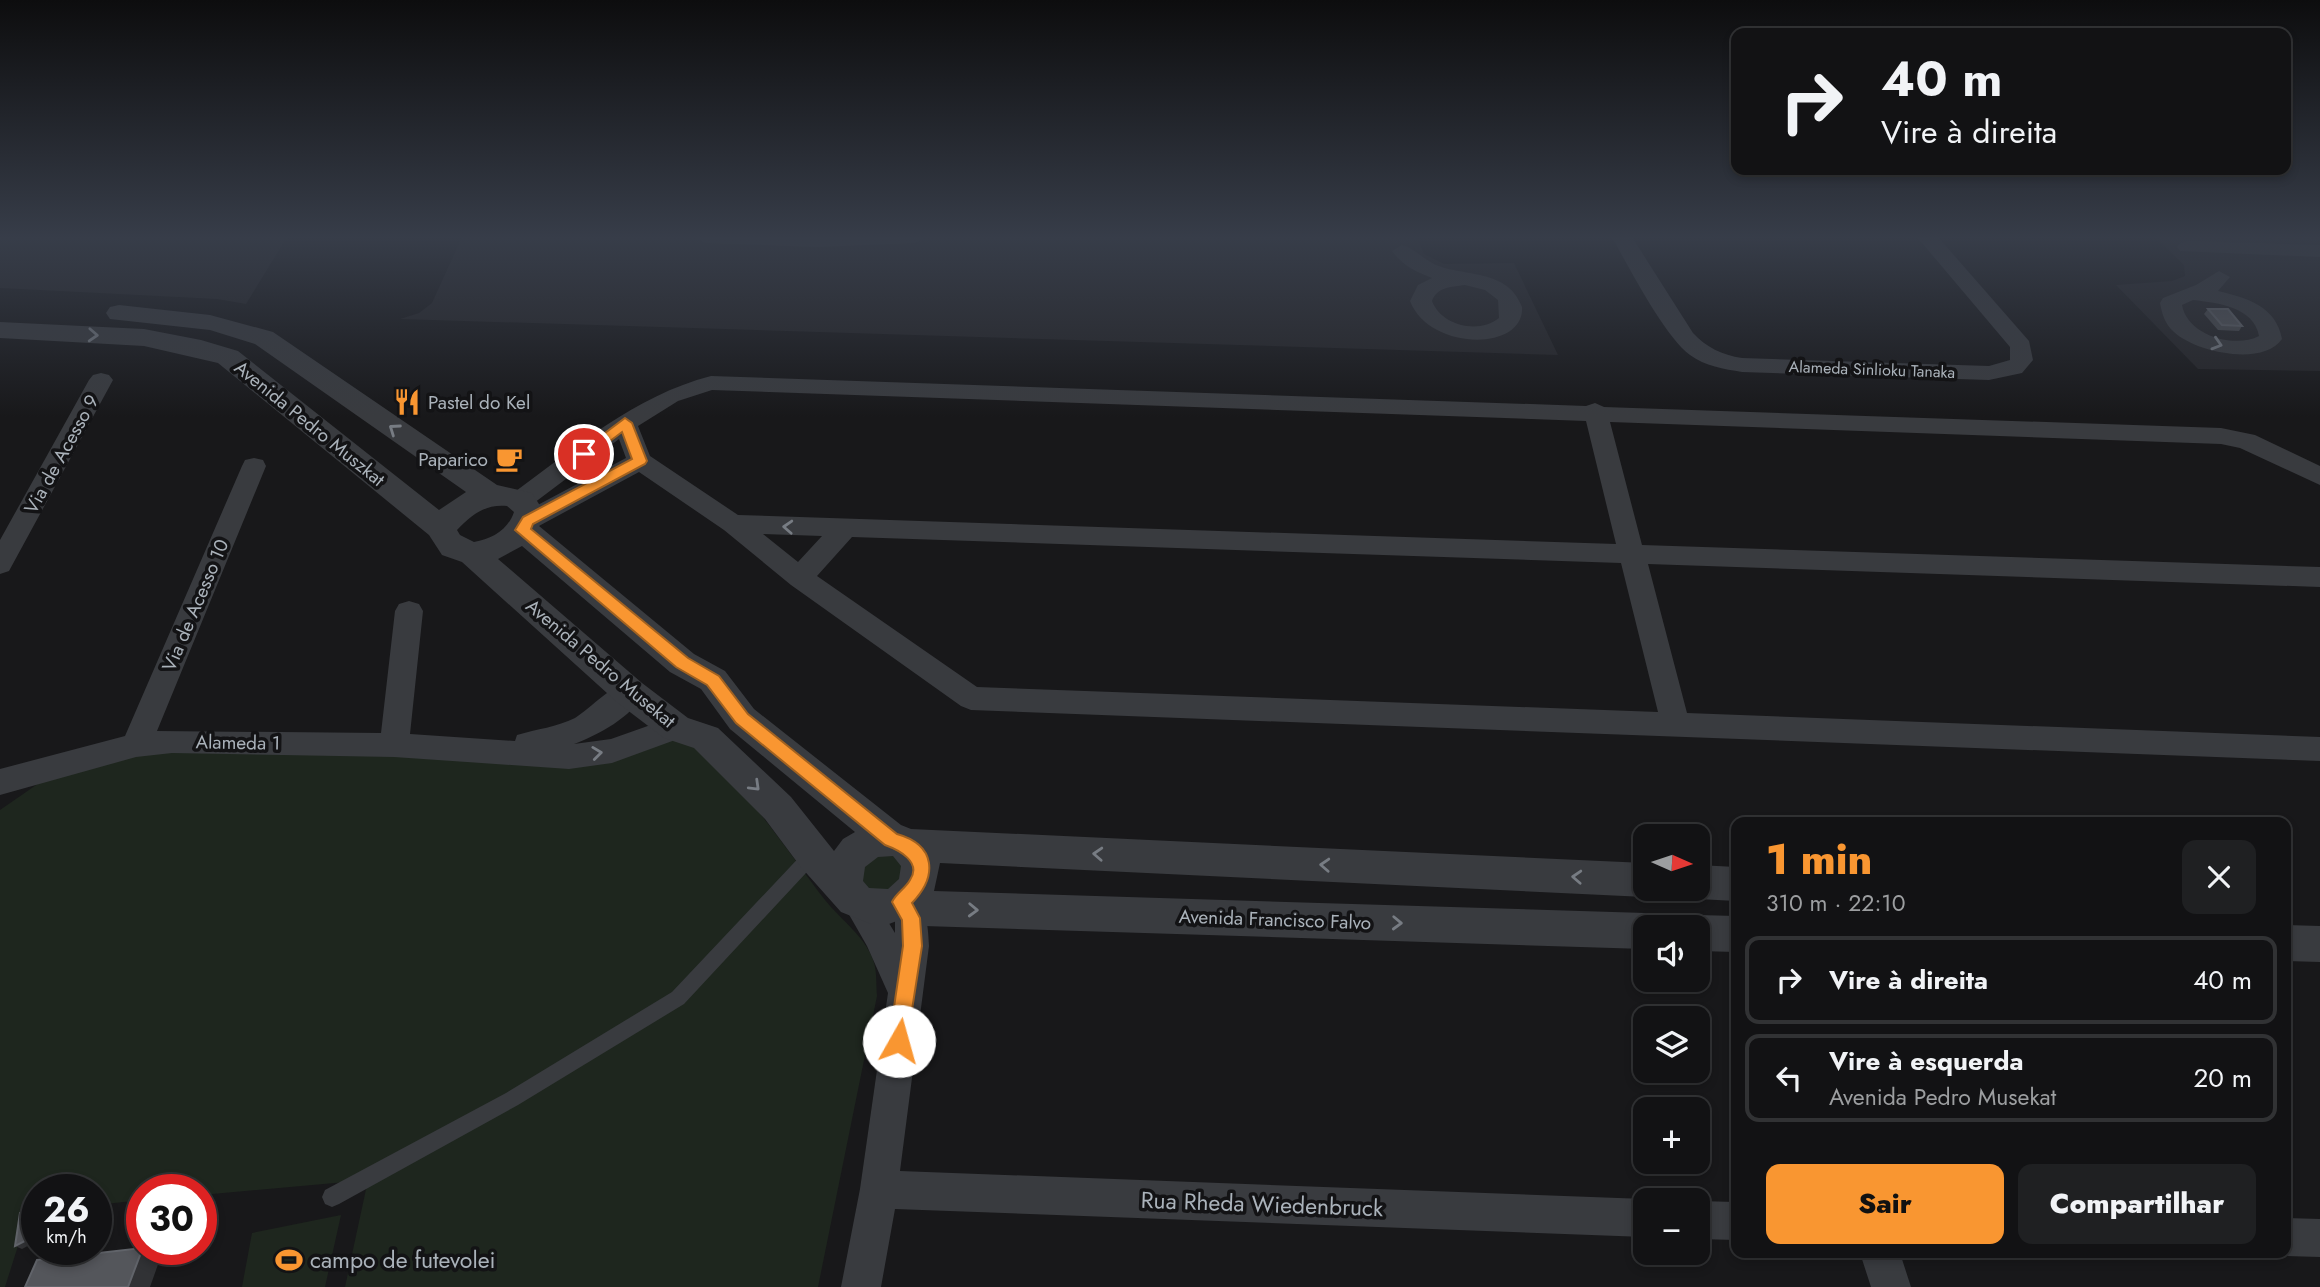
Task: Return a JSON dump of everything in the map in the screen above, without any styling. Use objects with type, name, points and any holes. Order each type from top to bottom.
[{"type":"street","points":[[1419,297],[1423,312],[1433,322],[1467,334],[1493,331],[1510,320],[1514,309],[1506,297]]},
{"type":"street","points":[[1420,301],[1422,297]]},
{"type":"street","name":"Alameda Sinlioku Tanaka","points":[[1659,297],[1684,337],[1697,350],[1718,360],[1742,365],[1989,373],[2014,369],[2022,363],[2021,346],[1979,297]]},
{"type":"street","points":[[2179,297],[2171,303],[2170,312],[2177,323],[2190,333],[2229,348],[2263,346],[2271,339],[2271,330],[2264,319],[2240,297]]},
{"type":"street","points":[[2213,297],[2232,300],[2264,319]]},
{"type":"street","name":"Avenida Pedro Muszkat","points":[[0,308],[175,316],[229,325],[264,338],[491,495]]},
{"type":"street","name":"Avenida Pedro Muszkat","points":[[0,330],[154,338],[192,344],[228,357],[441,528],[451,546],[470,552]]},
{"type":"street","name":"Via de Acesso 9","points":[[0,564],[101,380]]},
{"type":"street","points":[[470,552],[494,548],[625,423],[670,396],[711,383],[1595,411],[2221,436],[2246,441],[2320,476]]},
{"type":"street","points":[[1595,411],[1676,727]]},
{"type":"street","points":[[625,423],[640,461],[733,524],[800,578],[971,698],[1676,727],[2320,749]]},
{"type":"street","points":[[524,517],[640,461]]},
{"type":"street","name":"Via de Acesso 10","points":[[136,745],[254,466]]},
{"type":"street","points":[[441,528],[458,509],[491,495],[524,517],[682,663],[713,680],[742,719],[900,842],[921,862],[922,873],[906,898],[880,908],[853,898]]},
{"type":"street","points":[[733,524],[843,530],[2320,577]]},
{"type":"street","points":[[800,578],[843,530]]},
{"type":"street","name":"Avenida Pedro Musekat","points":[[470,552],[630,693],[676,729],[706,738],[778,808],[813,854],[853,898]]},
{"type":"street","points":[[394,745],[409,611]]},
{"type":"street","points":[[676,729],[704,712],[715,698],[713,680]]},
{"type":"street","name":"Alameda 1","points":[[480,752],[568,736],[601,718],[630,693]]},
{"type":"street","points":[[601,718],[639,743]]},
{"type":"street","name":"Alameda 1","points":[[2,783],[136,745],[172,741],[394,745],[569,757],[612,751],[676,729]]},
{"type":"street","points":[[905,991],[878,936],[853,898],[843,874],[853,854],[873,842],[1633,879]]},
{"type":"street","points":[[1710,883],[1731,884]]},
{"type":"street","points":[[861,1287],[879,1189],[912,932],[906,898]]},
{"type":"street","name":"Avenida Francisco Falvo","points":[[906,898],[924,908],[1633,931]]},
{"type":"street","points":[[1710,933],[1731,934]]},
{"type":"street","points":[[2291,943],[2320,944]]},
{"type":"street","name":"Rua Rheda Wiedenbruck","points":[[879,1189],[1633,1218]]},
{"type":"street","points":[[1710,1220],[1731,1221]]},
{"type":"street","points":[[2291,1237],[2320,1238]]},
{"type":"street","points":[[1882,1258],[1891,1287]]},
{"type":"lane","points":[[332,1197],[512,1100],[678,998],[813,854]]},
{"type":"shaded area","points":[[179,297],[250,297],[246,304]]},
{"type":"shaded area","points":[[435,297],[1530,297],[1558,355],[400,319],[419,313],[432,303]]},
{"type":"shaded area","points":[[2128,297],[2320,297],[2320,371],[2198,369]]},
{"type":"shaded area","points":[[673,735],[694,746],[735,784],[825,900],[871,954],[877,996],[818,1287],[345,1287],[368,1180],[217,1194],[217,1174],[126,1174],[126,1202],[112,1203],[112,1174],[21,1174],[21,1236],[5,1287],[0,1287],[0,810],[55,772],[177,748],[554,762]]},
{"type":"shaded area","points":[[902,854],[904,885],[870,898],[855,866],[860,858]]},
{"type":"shaded area","name":"campo de futevolei","points":[[341,1215],[325,1287],[242,1287],[252,1233]]},
{"type":"building","points":[[2208,309],[2228,309],[2242,326],[2222,325]]},
{"type":"building","points":[[20,1213],[21,1243],[15,1246]]},
{"type":"building","points":[[126,1250],[126,1265],[136,1265],[128,1287],[25,1287],[35,1265],[112,1265],[112,1251]]},
{"type":"place","name":"Pastel do Kel","points":[[407,402]]},
{"type":"place","name":"Paparico","points":[[509,459]]},
{"type":"place","name":"campo de futevolei","points":[[289,1260]]},
{"type":"route","points":[[584,454],[625,423],[640,461],[528,520],[523,530],[682,663],[713,680],[742,719],[797,765],[892,840],[908,845],[916,852],[922,873],[918,885],[901,902],[911,918],[912,946],[899,1041]]}]
